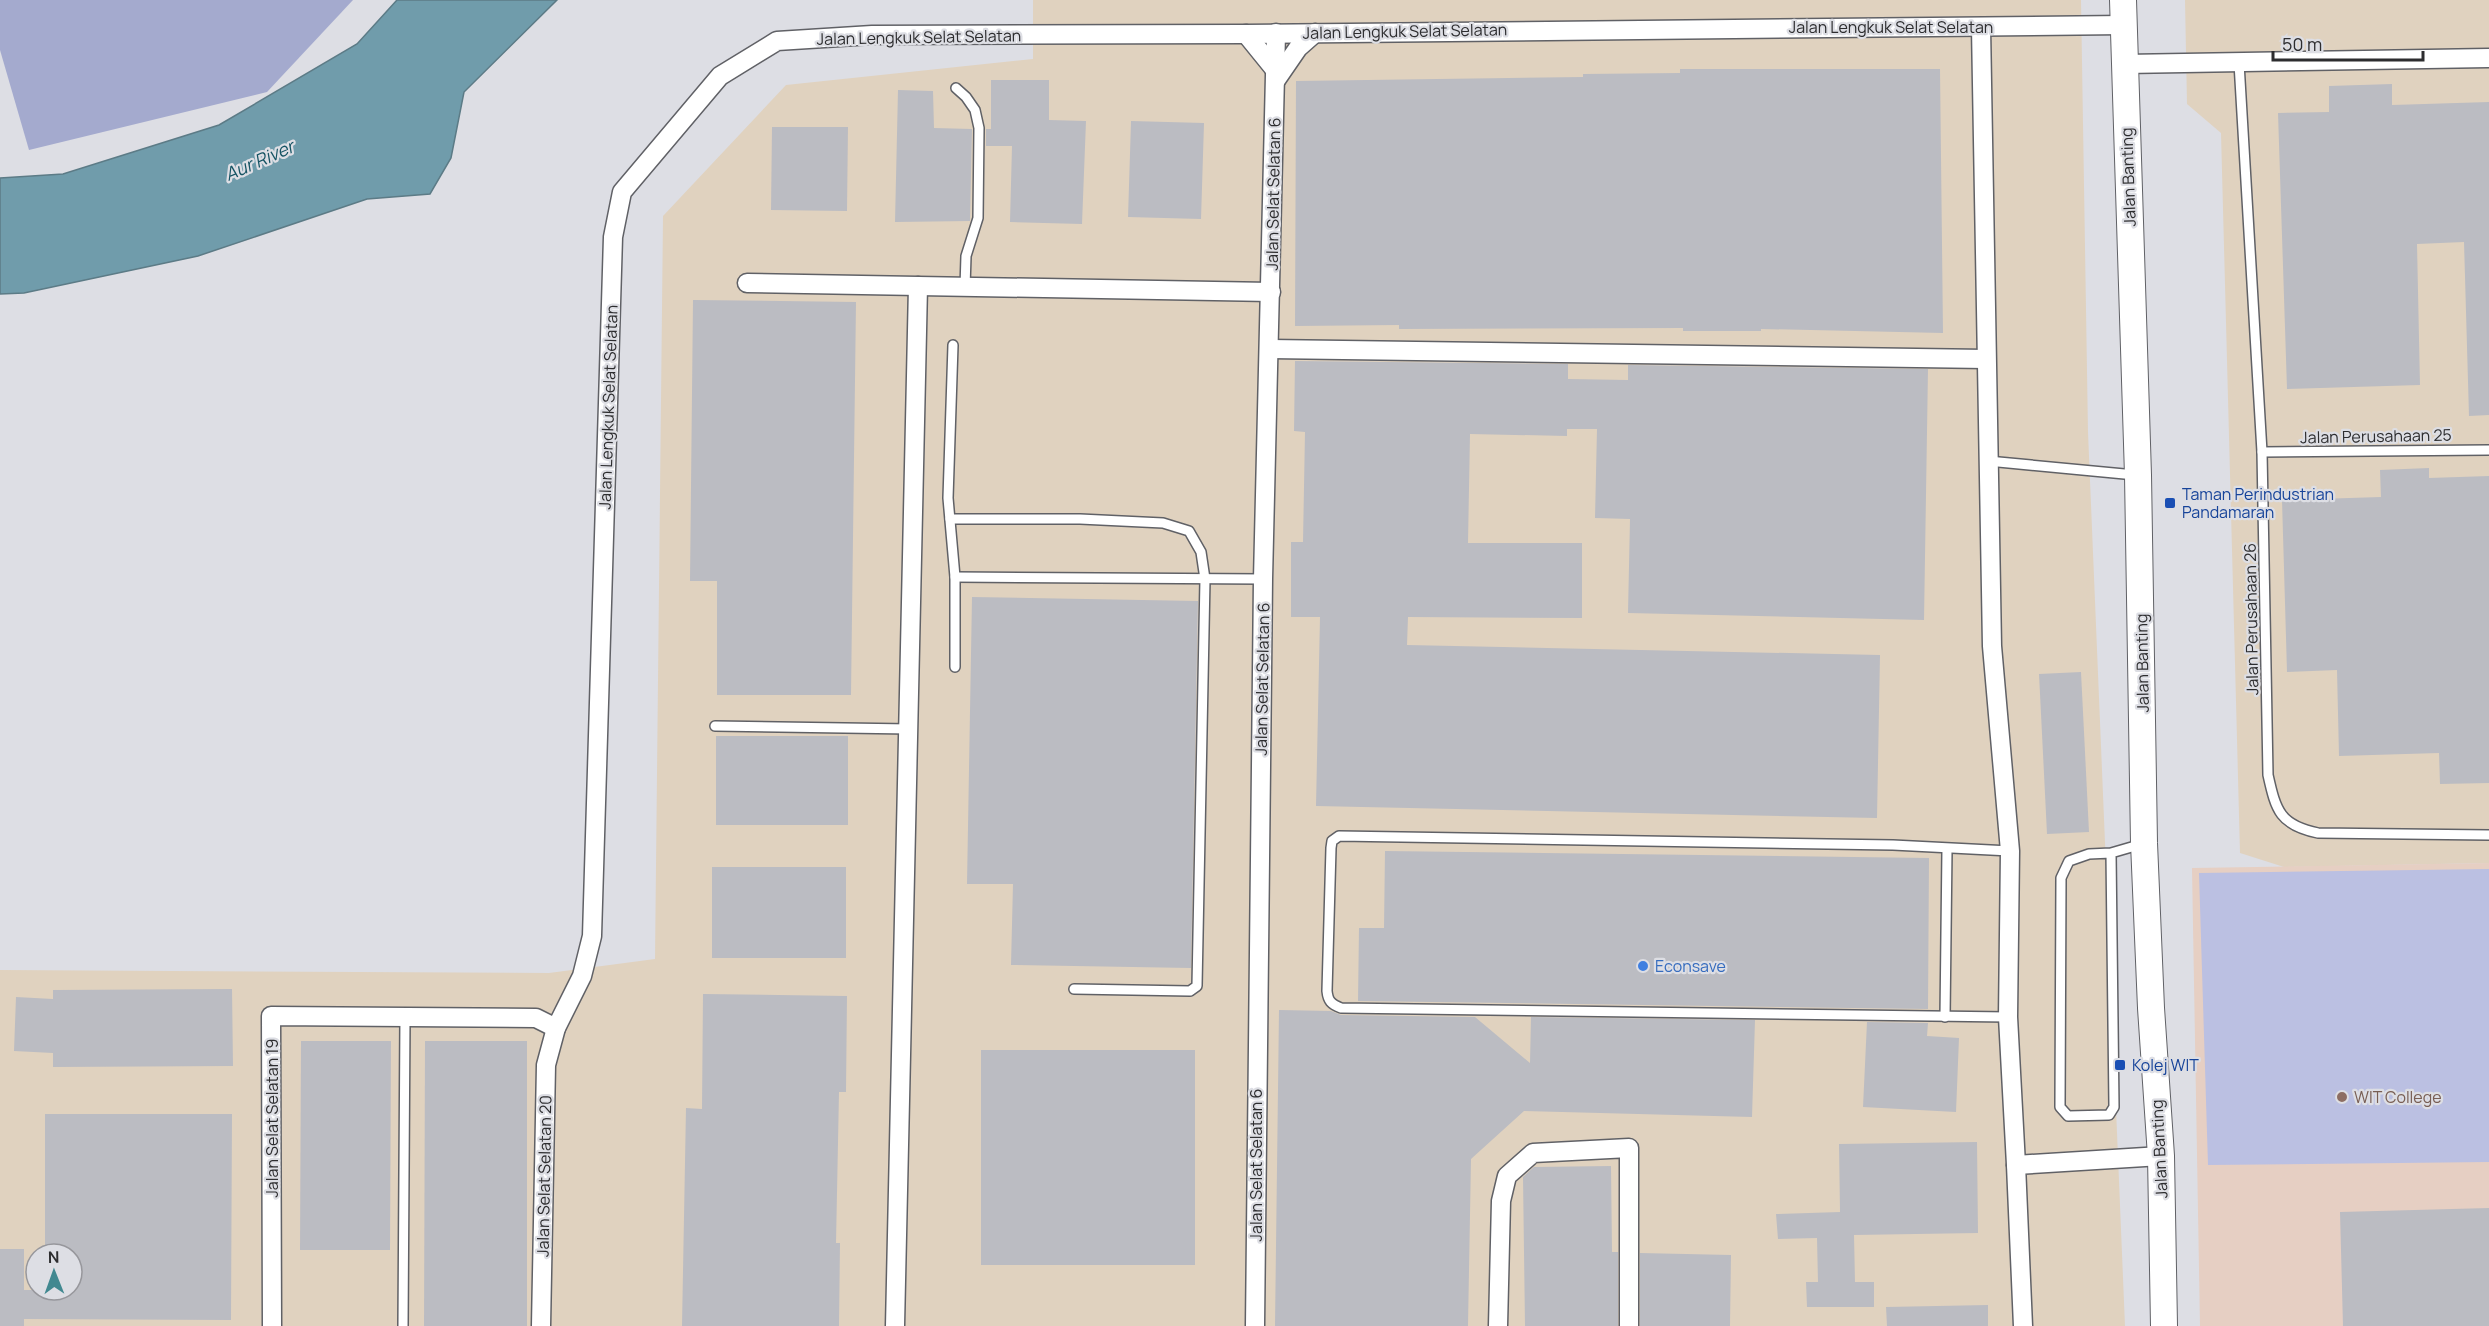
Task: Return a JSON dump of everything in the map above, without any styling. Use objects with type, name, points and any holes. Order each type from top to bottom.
[{"type":"main road","name":"Jalan Banting","points":[[2123,12],[2138,475],[2144,843],[2151,1008],[2161,1156],[2164,1326]]},
{"type":"street","name":"Jalan Lengkuk Selat Selatan","points":[[556,1028],[582,976],[592,936],[613,237],[622,192],[720,76],[777,41],[872,35],[1982,27],[2123,12]]},
{"type":"street","points":[[1982,27],[1992,646],[2010,851],[2008,1017],[2023,1326]]},
{"type":"street","name":"Jalan Selat Selatan 6","points":[[1255,1326],[1263,579],[1276,33]]},
{"type":"street","points":[[1246,34],[1276,75],[1298,48],[1315,33]]},
{"type":"street","points":[[2125,64],[2489,58]]},
{"type":"street","points":[[747,283],[1271,292]]},
{"type":"street","points":[[895,1326],[918,286]]},
{"type":"street","points":[[1270,349],[1986,359]]},
{"type":"street","name":"Jalan Selat Selatan 19","points":[[272,1326],[272,1016],[536,1018],[556,1028]]},
{"type":"street","name":"Jalan Selat Selatan 20","points":[[541,1326],[546,1065],[556,1028]]},
{"type":"street","points":[[1498,1326],[1501,1201],[1507,1176],[1533,1153],[1629,1148],[1629,1326]]},
{"type":"street","points":[[2016,1165],[2161,1156]]},
{"type":"lane","name":"Jalan Perusahaan 26","points":[[2239,63],[2262,452],[2268,775],[2272,795],[2282,815],[2295,828],[2318,833],[2489,835]]},
{"type":"lane","points":[[956,88],[966,96],[975,110],[979,128],[978,218],[966,256],[965,287]]},
{"type":"lane","points":[[953,345],[948,498],[955,577],[955,667]]},
{"type":"lane","name":"Jalan Perusahaan 25","points":[[2262,452],[2489,450]]},
{"type":"lane","points":[[1988,460],[2138,475]]},
{"type":"lane","points":[[950,519],[1080,519],[1163,522],[1189,531],[1201,552],[1205,579],[1197,986],[1190,991],[1074,989]]},
{"type":"lane","points":[[955,577],[1263,579]]},
{"type":"lane","points":[[714,726],[910,729]]},
{"type":"lane","points":[[2008,1017],[1341,1008],[1333,1005],[1328,999],[1327,991],[1331,848],[1332,841],[1339,836],[1882,844],[2010,851]]},
{"type":"lane","points":[[2111,853],[2114,1107],[2109,1115],[2068,1116],[2060,1107],[2061,878],[2069,861],[2089,854],[2111,853],[2144,843]]},
{"type":"lane","points":[[1945,1017],[1947,849]]},
{"type":"lane","points":[[404,1326],[405,1017]]},
{"type":"shaded area","points":[[0,0],[353,0],[267,92],[29,150],[0,50]]},
{"type":"shaded area","points":[[1033,0],[2081,0],[2088,432],[2125,1326],[0,1326],[0,970],[549,973],[655,959],[663,216],[786,85],[1033,59]]},
{"type":"shaded area","points":[[2185,0],[2489,0],[2489,863],[2284,867],[2240,853],[2221,133],[2187,104]]},
{"type":"shaded area","name":"WIT College","points":[[2489,863],[2489,1326],[2200,1326],[2192,868]]},
{"type":"shaded area","name":"WIT College","points":[[2489,869],[2489,1162],[2208,1165],[2199,873]]},
{"type":"water","name":"Aur River","points":[[397,0],[557,0],[464,92],[451,158],[430,194],[367,199],[198,256],[24,293],[0,294],[0,178],[63,174],[219,125],[357,44]]},
{"type":"building","points":[[1680,69],[1940,69],[1943,333],[1761,329],[1761,331],[1683,331],[1683,328],[1399,329],[1399,325],[1295,326],[1296,81],[1583,77],[1583,74],[1680,73]]},
{"type":"building","points":[[991,80],[1049,80],[1049,120],[1086,121],[1082,224],[1010,222],[1012,146],[986,146],[986,129],[991,129]]},
{"type":"building","points":[[2392,84],[2392,105],[2489,102],[2489,415],[2469,416],[2464,242],[2417,244],[2420,385],[2287,389],[2278,113],[2329,112],[2329,86]]},
{"type":"building","points":[[898,90],[933,91],[934,128],[972,129],[970,221],[895,222]]},
{"type":"building","points":[[1131,121],[1204,123],[1201,219],[1128,217]]},
{"type":"building","points":[[772,127],[848,127],[847,211],[771,210]]},
{"type":"building","points":[[693,300],[856,302],[851,695],[717,695],[717,581],[690,581]]},
{"type":"building","points":[[1295,361],[1568,364],[1568,379],[1628,380],[1628,365],[1928,369],[1924,620],[1628,613],[1630,519],[1595,518],[1597,429],[1567,429],[1567,436],[1470,434],[1468,543],[1582,543],[1582,618],[1408,617],[1407,645],[1880,655],[1877,818],[1316,806],[1320,617],[1291,617],[1291,542],[1303,542],[1305,432],[1294,431]]},
{"type":"building","points":[[2429,468],[2429,478],[2489,476],[2489,783],[2440,784],[2439,753],[2339,756],[2337,670],[2287,672],[2282,500],[2381,497],[2380,470]]},
{"type":"building","points":[[972,597],[1198,601],[1191,968],[1011,965],[1013,884],[967,884]]},
{"type":"building","points":[[2081,672],[2089,832],[2047,834],[2039,674]]},
{"type":"building","points":[[716,736],[848,736],[848,825],[716,825]]},
{"type":"building","name":"Econsave","points":[[1385,851],[1929,858],[1928,1009],[1358,1001],[1359,928],[1384,928]]},
{"type":"building","points":[[712,867],[846,867],[846,958],[712,958]]},
{"type":"building","points":[[232,989],[233,1066],[53,1067],[53,1053],[14,1051],[16,997],[53,999],[53,990]]},
{"type":"building","points":[[703,994],[847,996],[846,1092],[839,1092],[836,1243],[840,1243],[839,1326],[682,1326],[686,1108],[702,1109]]},
{"type":"building","points":[[1279,1010],[1331,1011],[1341,1015],[1475,1017],[1530,1063],[1531,1017],[1755,1020],[1752,1117],[1524,1111],[1471,1159],[1468,1326],[1275,1326]]},
{"type":"building","points":[[1867,1022],[1928,1023],[1927,1036],[1959,1038],[1956,1112],[1863,1107]]},
{"type":"building","points":[[301,1041],[391,1041],[390,1250],[300,1250]]},
{"type":"building","points":[[425,1041],[527,1041],[527,1326],[424,1326]]},
{"type":"building","points":[[981,1050],[1195,1050],[1195,1265],[981,1265]]},
{"type":"building","points":[[45,1114],[232,1114],[231,1320],[24,1319],[24,1326],[0,1326],[0,1249],[24,1249],[24,1302],[84,1302],[84,1242],[45,1242]]},
{"type":"building","points":[[1977,1142],[1978,1233],[1854,1235],[1855,1282],[1874,1282],[1874,1307],[1807,1307],[1806,1282],[1818,1282],[1817,1238],[1778,1239],[1776,1214],[1840,1212],[1839,1144]]},
{"type":"building","points":[[1611,1166],[1612,1252],[1618,1252],[1618,1326],[1525,1326],[1523,1177],[1534,1167]]},
{"type":"building","points":[[2489,1208],[2489,1326],[2343,1326],[2340,1212]]},
{"type":"building","points":[[1640,1253],[1731,1255],[1730,1326],[1640,1326]]},
{"type":"building","points":[[1988,1305],[1988,1326],[1887,1326],[1886,1307]]},
{"type":"place","name":"Taman Perindustrian Pandamaran","points":[[2170,503]]},
{"type":"place","name":"Econsave","points":[[1643,966]]},
{"type":"place","name":"Kolej WIT","points":[[2120,1065]]},
{"type":"place","name":"WIT College","points":[[2342,1097]]}]
